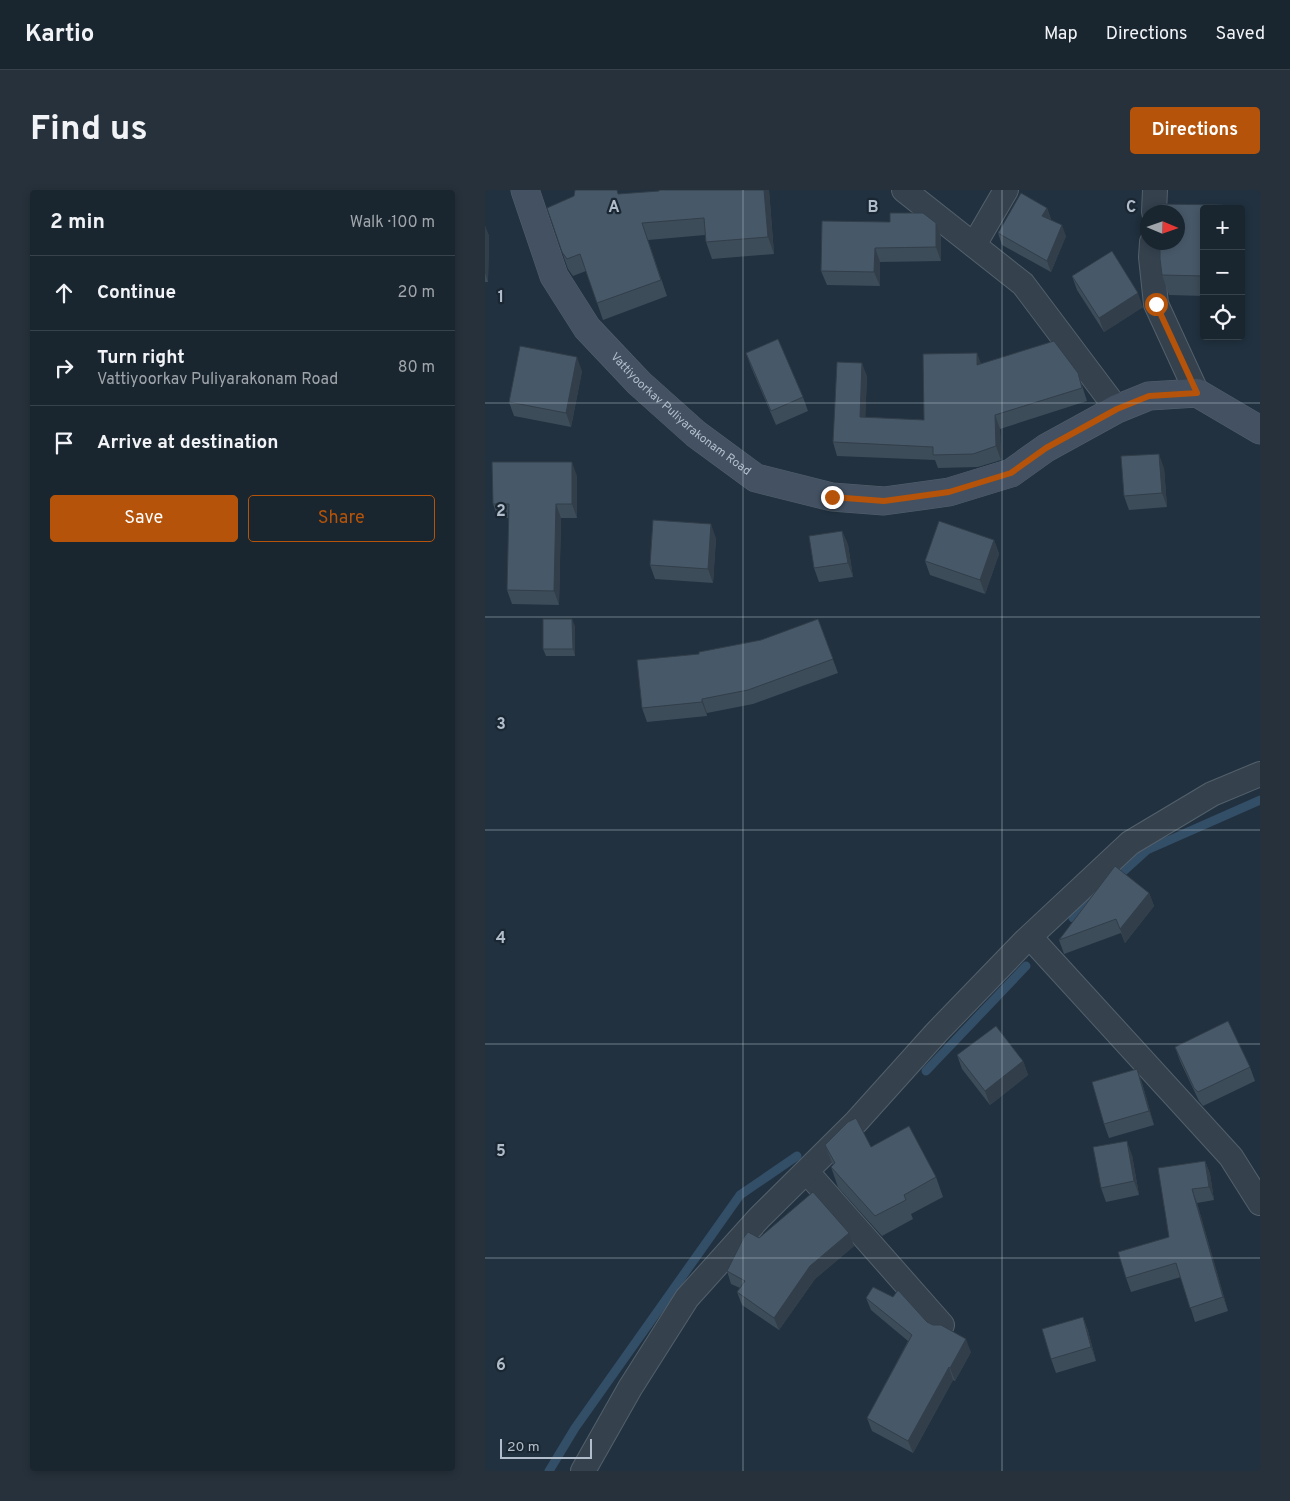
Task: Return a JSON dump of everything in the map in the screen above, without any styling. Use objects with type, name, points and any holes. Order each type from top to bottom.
[{"type":"main road","name":"Vattiyoorkav Puliyarakonam Road","points":[[525,190],[554,276],[587,328],[639,383],[696,434],[755,478],[832,497],[884,501],[949,492],[1011,473],[1046,448],[1117,409],[1149,396],[1197,393]]},
{"type":"main road","points":[[1197,393],[1260,430]]},
{"type":"street","points":[[904,190],[1023,284],[1117,409]]},
{"type":"street","points":[[974,245],[1006,190]]},
{"type":"street","points":[[1154,205],[1155,190]]},
{"type":"street","points":[[1151,250],[1156,304],[1197,393]]},
{"type":"street","points":[[583,1471],[630,1388],[687,1298],[759,1218],[856,1122],[937,1032],[1030,937],[1130,843],[1212,794],[1260,774]]},
{"type":"street","points":[[1030,937],[1231,1157],[1260,1203]]},
{"type":"street","points":[[807,1172],[942,1325]]},
{"type":"building","points":[[575,190],[617,190],[618,194],[659,190],[764,190],[768,237],[706,242],[704,218],[642,223],[661,280],[597,303],[580,254],[567,259],[562,252],[547,208],[574,196]]},
{"type":"building","points":[[1021,193],[1047,208],[1042,216],[1062,225],[1047,261],[998,233]]},
{"type":"building","points":[[1161,204],[1222,205],[1200,205],[1200,276],[1162,275],[1160,250],[1185,250],[1185,205]]},
{"type":"building","points":[[890,213],[923,213],[936,223],[936,247],[875,248],[874,272],[821,271],[822,221],[890,222]]},
{"type":"building","points":[[1112,251],[1138,293],[1099,318],[1072,276]]},
{"type":"building","points":[[778,339],[803,397],[771,411],[746,353]]},
{"type":"building","points":[[1054,341],[1078,373],[1082,388],[995,415],[996,446],[973,454],[933,455],[933,447],[833,442],[837,362],[862,363],[860,417],[924,420],[923,354],[977,353],[977,365]]},
{"type":"building","points":[[520,346],[577,357],[566,413],[509,402]]},
{"type":"building","points":[[1159,454],[1162,493],[1124,496],[1121,456]]},
{"type":"building","points":[[492,462],[572,462],[572,504],[556,504],[554,591],[507,590],[509,504],[493,504]]},
{"type":"building","points":[[653,520],[711,524],[708,569],[650,565]]},
{"type":"building","points":[[939,521],[994,540],[980,580],[925,561]]},
{"type":"building","points":[[842,531],[848,563],[814,568],[809,536]]},
{"type":"building","points":[[543,619],[572,619],[573,649],[543,649]]},
{"type":"building","points":[[818,619],[833,659],[748,690],[702,699],[702,702],[642,708],[637,660],[699,654],[699,652],[761,640]]},
{"type":"building","points":[[1115,866],[1149,893],[1120,929],[1116,919],[1059,940]]},
{"type":"building","points":[[1228,1021],[1250,1067],[1198,1092],[1194,1088],[1175,1047]]},
{"type":"building","points":[[996,1026],[1023,1061],[985,1091],[957,1055]]},
{"type":"building","points":[[1137,1069],[1149,1111],[1104,1124],[1092,1082]]},
{"type":"building","points":[[856,1118],[871,1147],[909,1126],[936,1177],[904,1195],[906,1200],[875,1216],[831,1167],[835,1163],[825,1145],[848,1122]]},
{"type":"building","points":[[1127,1141],[1134,1181],[1101,1188],[1093,1147]]},
{"type":"building","points":[[1205,1161],[1209,1187],[1192,1189],[1223,1297],[1190,1308],[1176,1263],[1126,1278],[1118,1252],[1169,1237],[1158,1168]]},
{"type":"building","points":[[813,1192],[849,1233],[810,1266],[774,1318],[737,1292],[745,1281],[727,1271],[748,1232],[759,1238]]},
{"type":"building","points":[[873,1287],[893,1297],[898,1290],[927,1322],[933,1325],[941,1325],[966,1339],[908,1441],[867,1418],[912,1335],[866,1298]]},
{"type":"building","points":[[1083,1317],[1091,1347],[1051,1359],[1042,1329]]},
{"type":"waterway","points":[[1115,879],[1147,850],[1260,800]]},
{"type":"waterway","points":[[1073,918],[1091,902]]},
{"type":"waterway","points":[[926,1071],[1026,966]]},
{"type":"waterway","points":[[549,1471],[575,1428],[740,1195],[797,1156]]},
{"type":"route","points":[[832,497],[884,501],[949,492],[1011,473],[1046,448],[1117,409],[1149,396],[1197,393],[1156,304]]}]
